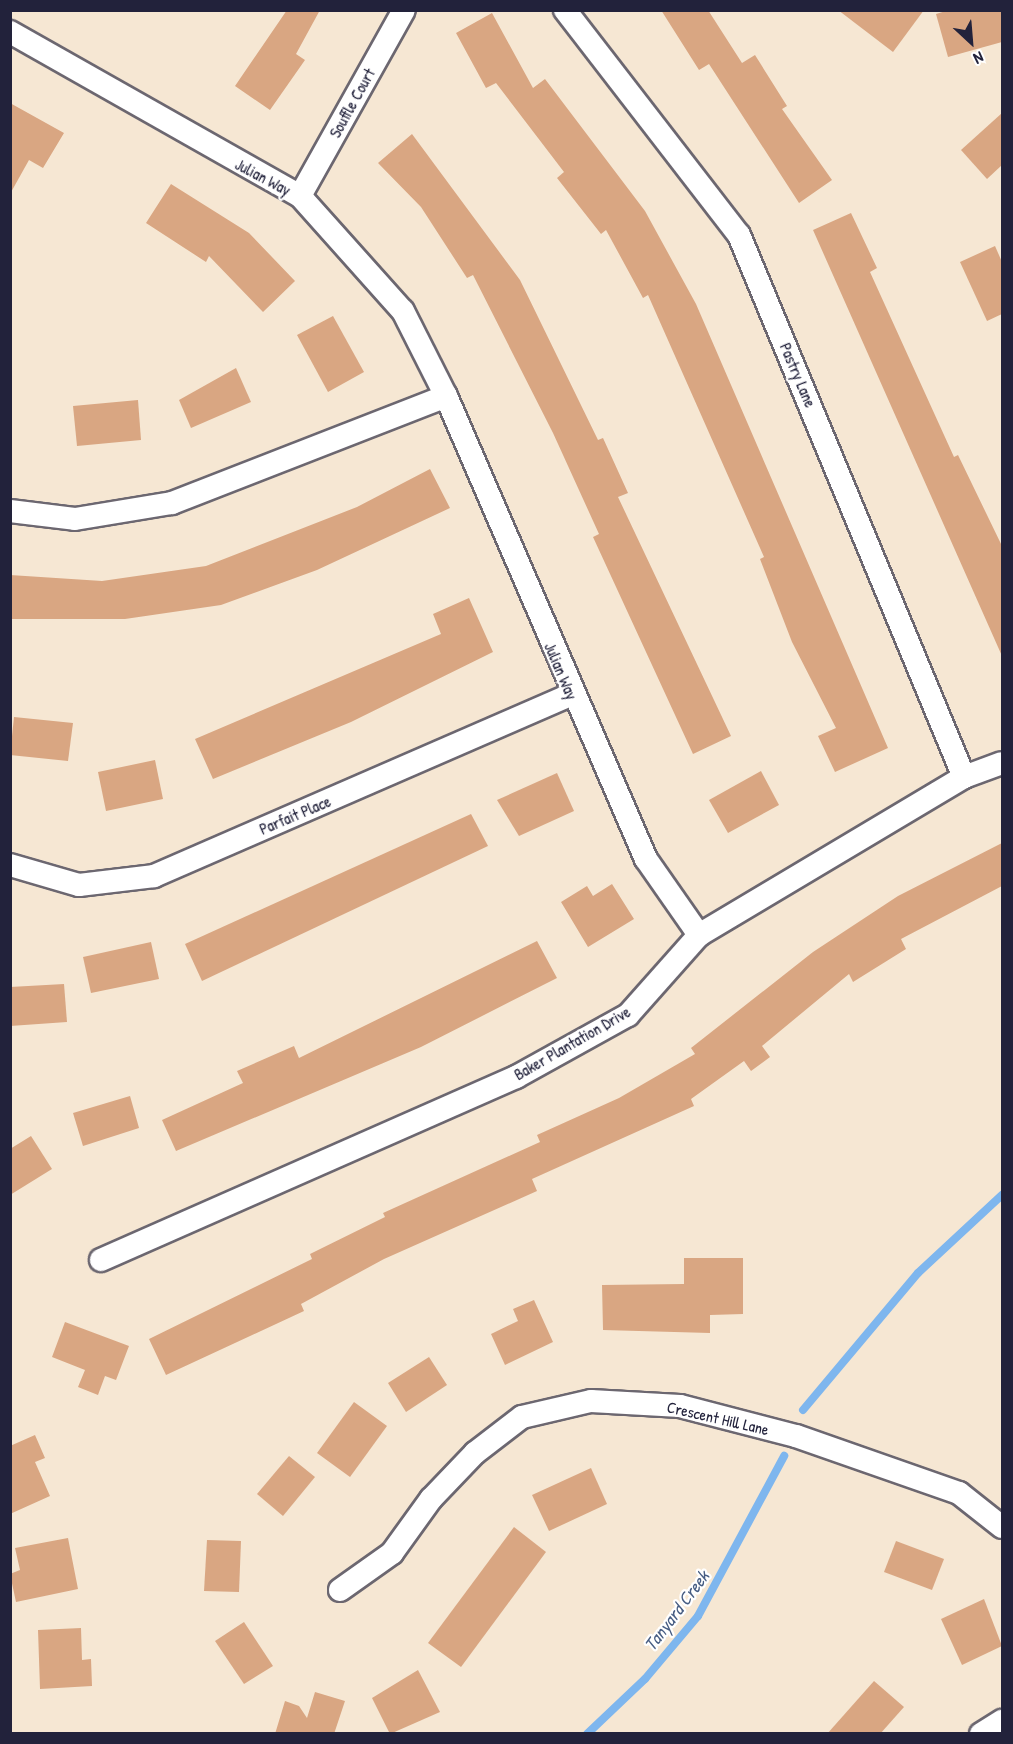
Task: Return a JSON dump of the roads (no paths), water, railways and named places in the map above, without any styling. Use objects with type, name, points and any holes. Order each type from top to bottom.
[{"type":"street","name":"Souffle Court","points":[[300,196],[404,10]]},
{"type":"street","name":"Pastry Lane","points":[[565,10],[739,236],[964,777]]},
{"type":"street","name":"Julian Way","points":[[10,32],[300,196],[403,311],[446,396],[571,695],[646,859],[699,935]]},
{"type":"street","points":[[10,511],[75,519],[172,503],[446,396]]},
{"type":"street","name":"Parfait Place","points":[[10,866],[80,885],[154,876],[571,695]]},
{"type":"street","name":"Baker Plantation Drive","points":[[100,1260],[516,1077],[628,1015],[699,935],[964,777],[1002,762]]},
{"type":"street","name":"Crescent Hill Lane","points":[[340,1590],[392,1553],[431,1499],[475,1453],[522,1417],[591,1401],[680,1406],[796,1436],[959,1493],[1002,1527]]},
{"type":"street","points":[[981,1734],[1002,1721]]},
{"type":"waterway","name":"Tanyard Creek","points":[[803,1410],[918,1273],[1002,1195]]},
{"type":"waterway","name":"Tanyard Creek","points":[[587,1734],[645,1679],[698,1616],[784,1456]]}]
